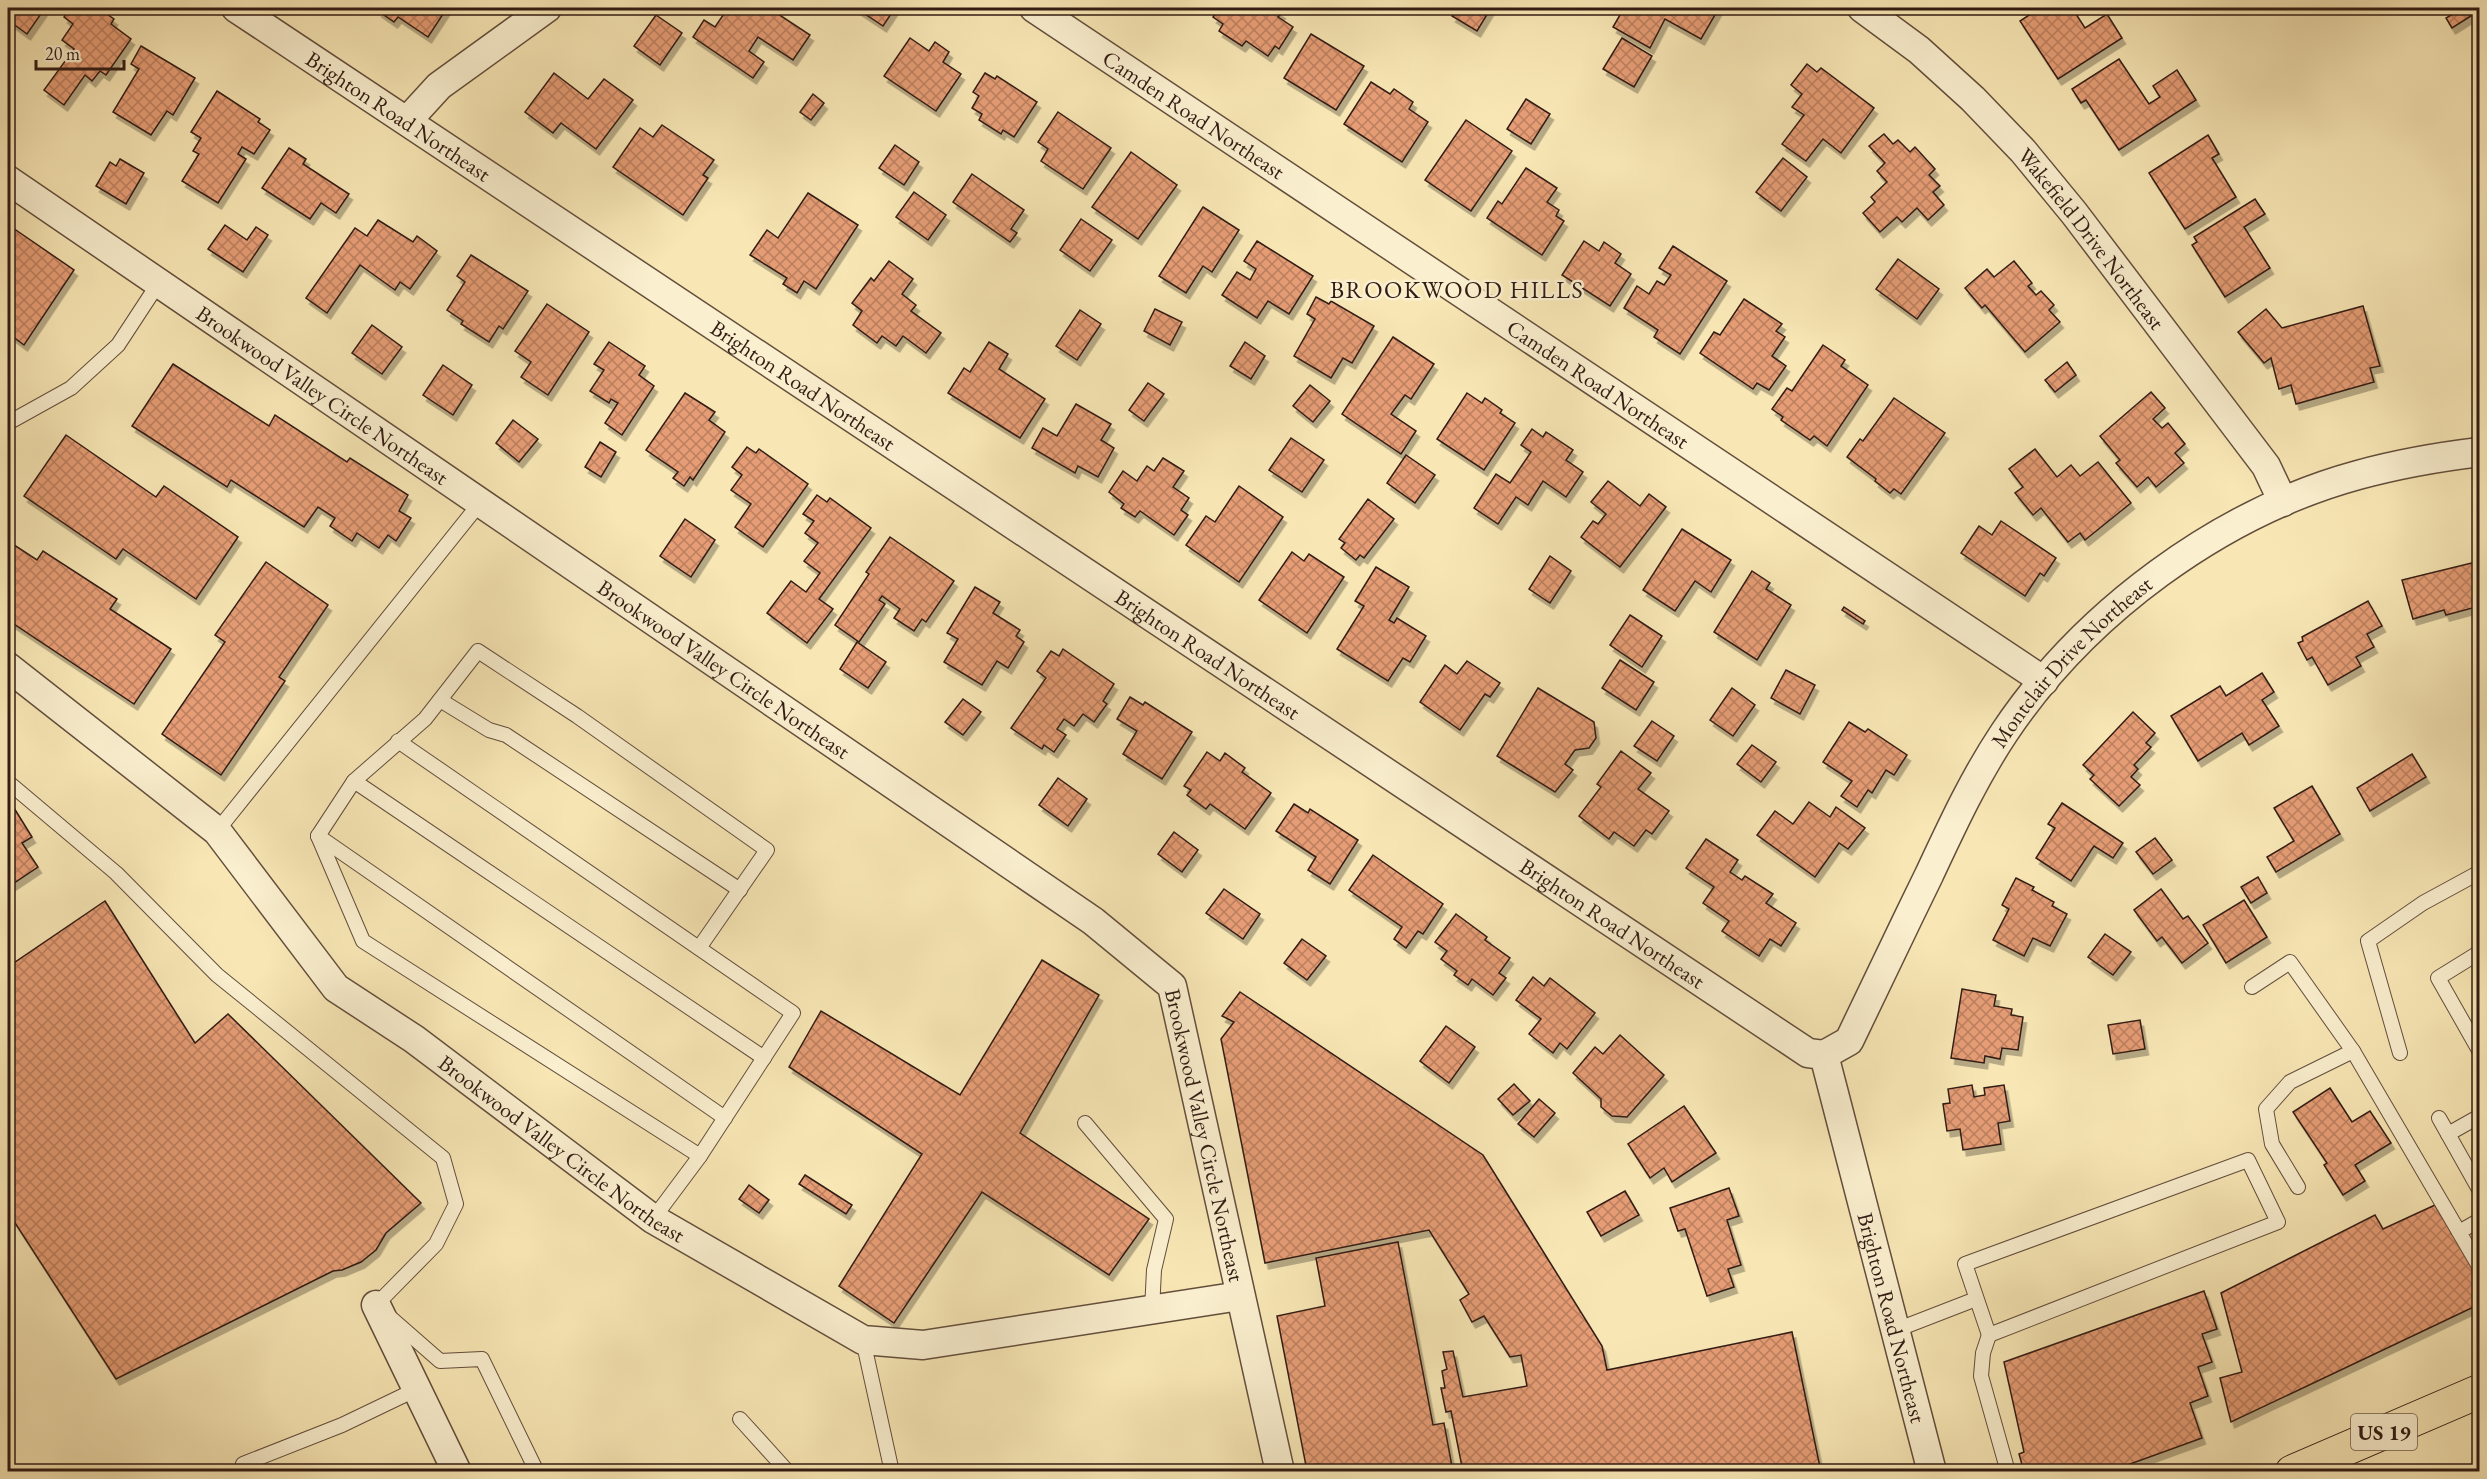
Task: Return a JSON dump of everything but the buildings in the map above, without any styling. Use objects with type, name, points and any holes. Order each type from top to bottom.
[{"type":"highway","name":"US 19","points":[[2292,1472],[2480,1391]]},
{"type":"street","name":"Brighton Road Northeast","points":[[236,8],[1808,1053],[1824,1055],[1932,1472]]},
{"type":"street","points":[[407,122],[439,86],[547,8]]},
{"type":"street","name":"Camden Road Northeast","points":[[1034,8],[2043,681]]},
{"type":"street","name":"Wakefield Drive Northeast","points":[[1862,8],[1919,50],[1973,99],[2023,151],[2074,213],[2266,466],[2283,502]]},
{"type":"street","name":"Brookwood Valley Circle Northeast","points":[[8,180],[1093,921],[1172,986],[1280,1472]]},
{"type":"street","name":"Montclair Drive Northeast","points":[[1824,1055],[1849,1041],[1970,789],[2005,732],[2043,681],[2099,623],[2156,575],[2216,536],[2283,502],[2356,476],[2432,458],[2480,452]]},
{"type":"street","name":"Brookwood Valley Circle Northeast","points":[[8,667],[218,831],[336,988],[414,1039],[653,1219],[863,1340],[922,1346],[1240,1296]]},
{"type":"street","points":[[376,1305],[457,1472]]},
{"type":"lane","points":[[8,423],[71,388],[118,345],[158,284]]},
{"type":"lane","points":[[218,831],[480,503]]},
{"type":"lane","points":[[318,836],[354,781],[425,719],[478,651],[577,716],[767,850],[699,948]]},
{"type":"lane","points":[[440,700],[489,730],[506,735],[740,890]]},
{"type":"lane","points":[[398,741],[793,1012],[700,1156],[653,1219]]},
{"type":"lane","points":[[354,781],[764,1058]]},
{"type":"lane","points":[[8,782],[116,873],[218,975],[443,1158],[456,1204],[436,1244],[376,1305],[440,1361],[482,1359],[537,1472]]},
{"type":"lane","points":[[318,836],[725,1118]]},
{"type":"lane","points":[[318,836],[363,941],[700,1156]]},
{"type":"lane","points":[[2400,1053],[2368,941],[2423,903],[2480,872]]},
{"type":"lane","points":[[2480,952],[2438,978],[2480,1052]]},
{"type":"lane","points":[[2253,987],[2290,962],[2353,1051],[2480,1268]]},
{"type":"lane","points":[[2298,1187],[2272,1144],[2266,1109],[2290,1082],[2353,1051]]},
{"type":"lane","points":[[2448,1134],[2480,1116]]},
{"type":"lane","points":[[2439,1118],[2480,1191]]},
{"type":"lane","points":[[1086,1123],[1166,1219],[1154,1270],[1152,1310]]},
{"type":"lane","points":[[1989,1335],[2278,1221],[2248,1160],[1965,1264],[1989,1335],[1983,1353],[1981,1376],[2008,1472]]},
{"type":"lane","points":[[2459,1232],[2480,1220]]},
{"type":"lane","points":[[1896,1330],[1976,1299]]},
{"type":"lane","points":[[863,1340],[892,1472]]},
{"type":"lane","points":[[243,1464],[342,1425],[417,1389]]},
{"type":"lane","points":[[740,1419],[788,1472]]},
{"type":"railway","points":[[8,1454],[19,1472]]},
{"type":"district","name":"BROOKWOOD HILLS","points":[[1457,289]]}]
